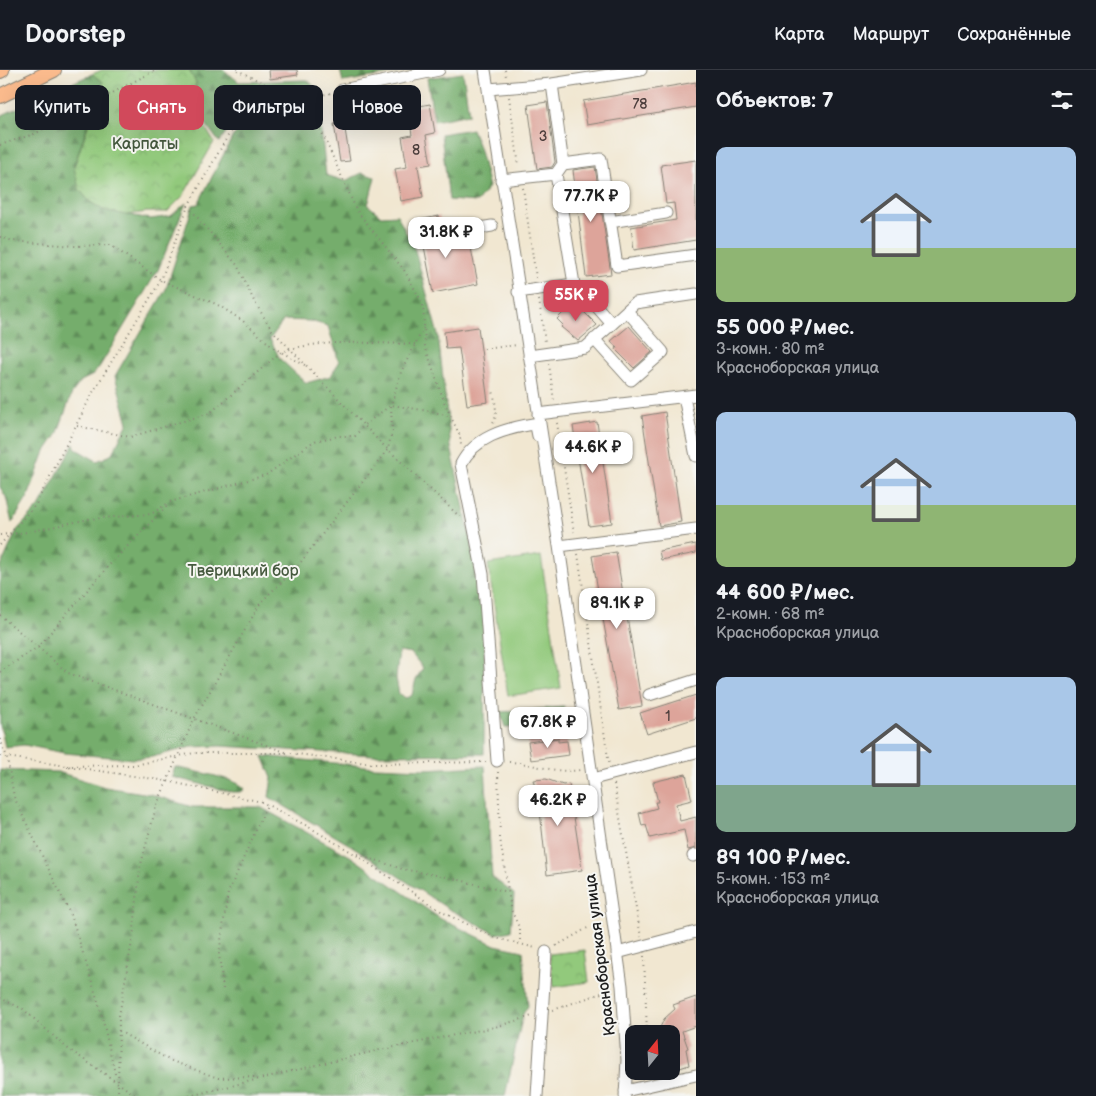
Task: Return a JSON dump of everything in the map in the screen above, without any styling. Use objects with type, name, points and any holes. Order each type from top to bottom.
[{"type":"main road","points":[[0,96],[54,70]]},
{"type":"street","points":[[366,85],[438,70]]},
{"type":"street","name":"Красноборская улица","points":[[485,70],[559,546],[622,986],[627,1060],[625,1093]]},
{"type":"street","points":[[488,89],[552,84],[580,75],[641,70]]},
{"type":"street","points":[[552,84],[559,169],[579,288],[612,324]]},
{"type":"street","points":[[501,180],[559,169],[601,158],[617,266],[696,255]]},
{"type":"street","points":[[610,222],[666,213]]},
{"type":"street","points":[[455,232],[492,226]]},
{"type":"street","points":[[518,292],[538,289],[598,289]]},
{"type":"street","points":[[528,350],[547,353],[584,348],[636,303],[696,294]]},
{"type":"street","points":[[594,339],[631,380],[637,375],[663,352],[626,311]]},
{"type":"street","points":[[538,414],[696,395]]},
{"type":"street","points":[[684,397],[696,456]]},
{"type":"street","points":[[497,761],[483,574],[461,464],[467,452],[478,443],[496,434],[533,424],[536,426],[544,477],[549,483]]},
{"type":"street","points":[[559,546],[696,529]]},
{"type":"street","points":[[649,695],[696,680]]},
{"type":"street","points":[[593,779],[696,752]]},
{"type":"street","points":[[617,953],[696,932]]},
{"type":"street","points":[[536,1096],[546,952]]},
{"type":"street","points":[[625,1093],[696,1075]]},
{"type":"path","points":[[0,145],[34,134],[156,70]]},
{"type":"path","points":[[236,70],[266,85]]},
{"type":"path","points":[[505,70],[612,774],[643,947],[647,1025]]},
{"type":"path","points":[[0,545],[36,504],[92,394],[161,280],[188,206],[229,134],[233,130]]},
{"type":"path","points":[[321,130],[356,211],[404,270],[423,304],[425,346],[451,417],[460,436],[461,464]]},
{"type":"path","points":[[188,206],[237,265],[258,308],[272,330],[388,449],[474,530]]},
{"type":"path","points":[[0,237],[13,241],[75,246],[110,245],[161,280],[218,305],[281,352],[311,369]]},
{"type":"path","points":[[118,1096],[119,1016],[134,930],[140,868],[156,807],[194,719],[261,602],[296,567],[388,449],[392,431],[391,405],[401,372],[417,344],[424,327]]},
{"type":"path","points":[[76,426],[130,437],[210,413],[281,352],[291,349],[315,345],[417,344]]},
{"type":"path","points":[[484,348],[528,350]]},
{"type":"path","points":[[491,425],[495,419],[493,389]]},
{"type":"path","points":[[0,535],[28,532],[89,519],[151,514],[170,502],[266,475],[314,440],[355,436],[364,425],[391,405],[435,412],[451,417]]},
{"type":"path","points":[[0,672],[38,648],[111,562],[170,502]]},
{"type":"path","points":[[0,615],[68,673],[290,753]]},
{"type":"path","points":[[0,740],[7,757],[14,797],[72,918],[100,1008],[118,1083]]},
{"type":"path","points":[[60,766],[134,765],[194,753],[290,753],[374,764],[497,761],[522,762],[563,772],[580,770]]},
{"type":"path","points":[[0,756],[167,781],[267,805],[353,853],[444,913],[496,938],[520,943],[546,952],[589,927]]},
{"type":"path","points":[[497,761],[500,838],[511,910],[520,929],[520,943]]},
{"type":"path","points":[[223,989],[219,954],[228,893],[267,805]]},
{"type":"path","points":[[353,853],[402,869],[448,877],[508,892]]},
{"type":"path","points":[[189,1096],[261,1077],[495,1027],[542,1014],[622,986]]},
{"type":"path","points":[[0,998],[23,1009],[67,1048],[137,1096]]},
{"type":"path","points":[[119,1031],[169,1060],[218,1078],[261,1077]]},
{"type":"green space","name":"Карпаты","points":[[102,70],[189,70],[196,85],[119,85],[119,130],[204,130],[204,125],[214,142],[183,196],[167,212],[126,215],[103,210],[89,201],[79,189],[74,167],[87,130],[109,130],[109,85],[102,85],[103,82],[92,74]]},
{"type":"green space","points":[[189,70],[224,70],[239,82],[307,80],[313,85],[214,85],[214,130],[228,130],[219,142],[204,122],[204,85],[196,85]]},
{"type":"green space","points":[[340,70],[414,70],[343,82]]},
{"type":"green space","points":[[463,73],[469,114],[434,121],[427,78]]},
{"type":"green space","points":[[92,74],[103,81],[102,85],[68,85]]},
{"type":"green space","points":[[15,109],[15,130],[86,130],[74,166],[79,189],[89,201],[103,210],[151,219],[171,216],[186,203],[158,270],[100,366],[93,375],[81,381],[72,393],[57,435],[44,454],[28,497],[12,523],[6,497],[0,487],[0,116]]},
{"type":"green space","points":[[472,129],[479,147],[489,187],[477,202],[449,200],[441,134]]},
{"type":"green space","name":"Тверицкий бор","points":[[240,130],[321,130],[326,175],[345,181],[362,173],[375,177],[368,205],[381,216],[397,215],[415,250],[438,335],[451,447],[485,606],[484,754],[374,755],[220,746],[191,747],[152,757],[133,759],[64,753],[24,745],[5,747],[0,724],[0,568],[17,530],[39,507],[74,444],[76,449],[97,461],[111,455],[128,423],[115,376],[166,289],[193,205],[198,204],[233,136]],"holes":[[[284,320],[310,321],[328,326],[339,362],[331,376],[306,383],[280,359],[270,339]],[[399,651],[411,653],[423,668],[416,679],[412,695],[406,698],[399,694],[396,678]]]},
{"type":"green space","points":[[541,556],[561,688],[508,696],[488,564]]},
{"type":"green space","points":[[564,707],[566,724],[505,727],[500,712]]},
{"type":"green space","points":[[263,756],[375,767],[424,769],[485,766],[492,877],[514,894],[511,931],[496,934],[447,908],[355,848],[269,797],[272,778]]},
{"type":"green space","points":[[175,767],[224,778],[241,785],[245,789],[241,792],[232,792],[172,777]]},
{"type":"green space","points":[[0,770],[58,772],[105,787],[150,794],[192,807],[260,807],[350,856],[441,919],[495,945],[523,951],[528,1006],[523,1014],[505,1096],[0,1096]]},
{"type":"green space","points":[[585,950],[589,982],[554,987],[549,954]]},
{"type":"building","points":[[269,70],[297,70],[298,75],[270,79]]},
{"type":"building","points":[[696,82],[696,107],[587,125],[583,101]]},
{"type":"building","points":[[547,102],[555,162],[552,167],[537,169],[528,105]]},
{"type":"building","points":[[430,104],[435,133],[426,135],[431,164],[418,166],[423,197],[401,201],[395,169],[407,167],[402,137],[412,135],[411,130],[421,130],[421,106]]},
{"type":"building","points":[[335,130],[345,130],[350,161],[340,162]]},
{"type":"building","points":[[696,160],[696,240],[634,250],[631,227],[676,220],[674,203],[666,204],[661,165]]},
{"type":"building","points":[[595,167],[611,274],[586,277],[573,170]]},
{"type":"building","points":[[439,216],[446,248],[470,243],[478,284],[433,293],[419,220]]},
{"type":"building","points":[[574,302],[597,325],[578,341],[561,327],[563,325],[557,319]]},
{"type":"building","points":[[629,326],[652,352],[634,368],[616,350],[617,348],[611,341]]},
{"type":"building","points":[[478,327],[488,402],[467,405],[459,348],[446,349],[444,332]]},
{"type":"building","points":[[665,412],[681,522],[659,526],[642,416]]},
{"type":"building","points":[[597,422],[612,523],[589,526],[573,426]]},
{"type":"building","points":[[696,544],[696,553],[661,560],[659,551]]},
{"type":"building","points":[[616,552],[642,706],[619,710],[592,556]]},
{"type":"building","points":[[696,695],[696,718],[647,734],[640,713]]},
{"type":"building","points":[[558,738],[558,742],[567,741],[569,755],[531,760],[528,742]]},
{"type":"building","points":[[686,774],[692,800],[676,804],[680,821],[696,817],[696,848],[688,850],[684,830],[650,838],[646,825],[642,826],[639,813],[657,808],[655,802],[658,802],[653,782]]},
{"type":"building","points":[[546,779],[563,785],[569,784],[582,870],[547,875],[539,802],[533,780]]},
{"type":"building","points":[[696,997],[696,1026],[682,1031],[688,1048],[686,1049],[689,1065],[680,1068],[680,1025],[661,1025],[664,1019],[675,1009],[673,1005]]}]
